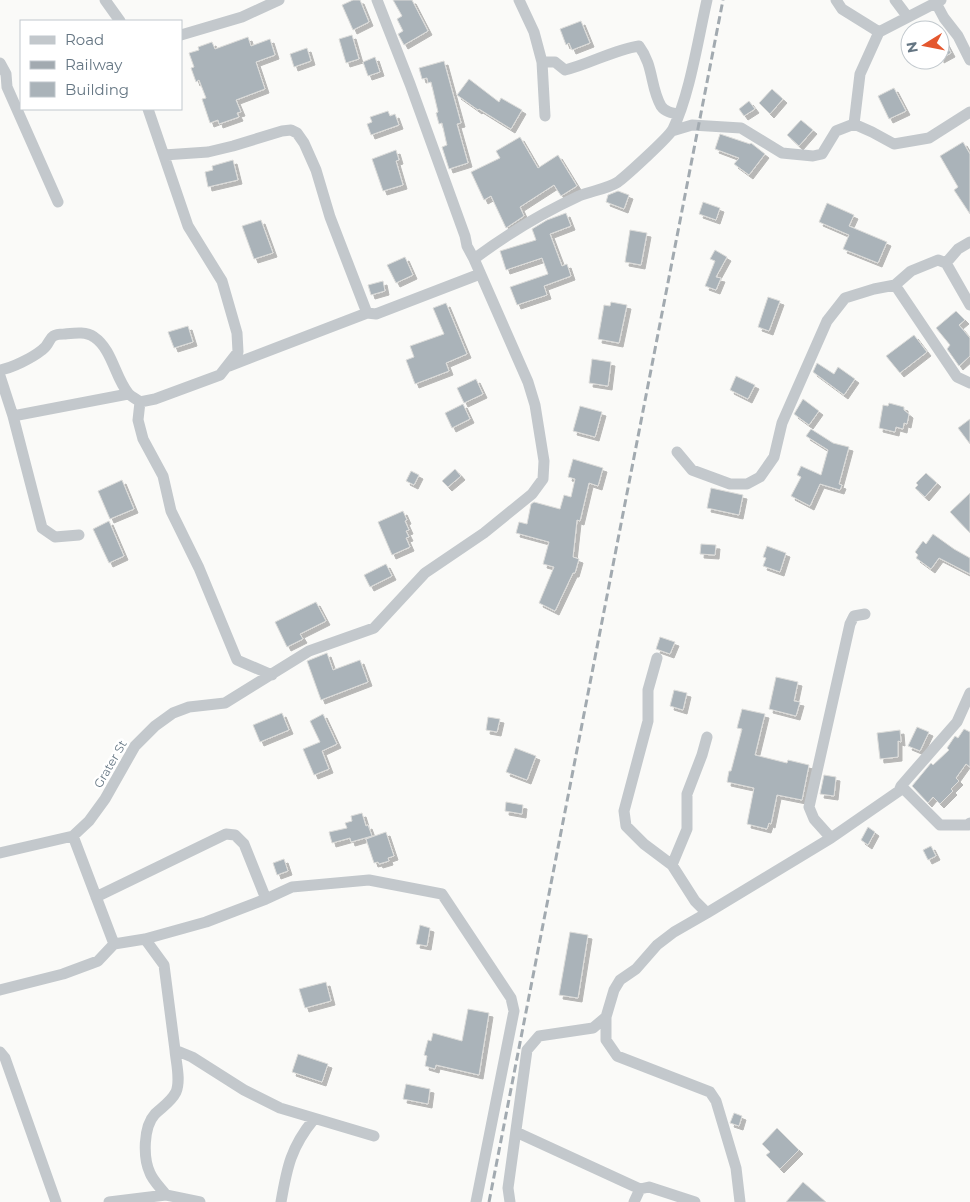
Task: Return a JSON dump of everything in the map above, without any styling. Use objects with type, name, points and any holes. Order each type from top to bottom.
[{"type":"street","points":[[105,0],[119,20]]},
{"type":"street","points":[[182,35],[242,17],[279,0]]},
{"type":"street","name":"Grater St","points":[[73,836],[100,807],[135,746],[155,726],[173,713],[189,707],[225,703],[309,651],[374,628],[425,573],[484,533],[532,494],[543,479],[544,460],[535,405],[528,382],[467,246],[410,84],[377,0]]},
{"type":"street","points":[[519,0],[534,32],[542,62],[545,116]]},
{"type":"street","points":[[474,258],[534,220],[579,196],[617,183],[672,131],[689,78],[707,0]]},
{"type":"street","points":[[836,0],[842,9],[879,32]]},
{"type":"street","points":[[895,0],[907,16]]},
{"type":"street","points":[[854,124],[860,74],[879,32],[907,16],[939,1],[944,18],[958,36],[970,60]]},
{"type":"street","points":[[542,62],[554,62],[565,70],[582,66],[627,48],[639,46],[649,63],[656,93],[662,107],[670,113],[679,114]]},
{"type":"street","points":[[0,63],[6,74],[4,90],[58,202]]},
{"type":"street","points":[[0,370],[9,369],[42,350],[50,337],[56,334],[84,333],[94,337],[104,347],[128,394],[140,402],[155,399],[220,375],[238,352],[237,333],[222,281],[188,226],[148,110]]},
{"type":"street","points":[[672,131],[692,125],[741,128],[782,153],[814,156],[822,154],[836,131],[854,124],[894,144],[929,138],[970,112]]},
{"type":"street","points":[[164,155],[208,152],[282,131],[291,130],[298,133],[316,170],[330,217],[367,313]]},
{"type":"street","points":[[946,263],[958,249],[970,242]]},
{"type":"street","points":[[677,452],[692,470],[730,484],[747,484],[760,477],[774,457],[782,423],[827,321],[844,298],[895,285],[911,271],[938,260],[946,263],[970,305]]},
{"type":"street","points":[[228,366],[367,313],[376,314],[480,274]]},
{"type":"street","points":[[895,285],[958,377],[970,382]]},
{"type":"street","points":[[0,376],[13,416],[42,528],[55,537],[79,535]]},
{"type":"street","points":[[13,416],[128,394]]},
{"type":"street","points":[[140,402],[138,420],[143,438],[163,476],[171,510],[199,568],[237,660],[272,675]]},
{"type":"street","points":[[831,838],[814,819],[809,806],[850,624],[854,616],[866,614]]},
{"type":"street","points":[[656,658],[648,690],[648,721],[624,812],[626,826],[644,844],[672,865],[695,901],[707,913]]},
{"type":"street","points":[[740,1202],[736,1168],[716,1101],[710,1092],[617,1056],[606,1040],[606,1017],[614,990],[620,980],[636,969],[657,945],[674,932],[831,838],[899,791],[957,722],[970,692]]},
{"type":"street","points":[[672,865],[687,829],[688,794],[707,738]]},
{"type":"street","points":[[902,786],[940,825],[968,825],[970,822]]},
{"type":"street","points":[[96,897],[226,834],[236,835],[244,844],[266,899]]},
{"type":"street","points":[[0,853],[73,836],[114,944]]},
{"type":"street","points":[[0,990],[63,974],[98,961],[114,944],[145,939],[206,922],[292,887],[369,880],[442,894],[511,998],[514,1011],[476,1202]]},
{"type":"street","points":[[145,939],[164,965],[178,1082],[175,1093],[148,1123],[144,1152],[150,1174],[165,1198]]},
{"type":"street","points":[[510,1202],[508,1188],[527,1050],[538,1036],[593,1028],[606,1017]]},
{"type":"street","points":[[175,1050],[192,1057],[244,1090],[280,1108],[374,1136]]},
{"type":"street","points":[[0,1052],[4,1058],[56,1202]]},
{"type":"street","points":[[281,1202],[287,1167],[303,1132],[314,1119]]},
{"type":"street","points":[[516,1132],[640,1189],[649,1187],[695,1202]]},
{"type":"street","points":[[634,1202],[640,1189]]},
{"type":"street","points":[[110,1202],[165,1198],[200,1202]]},
{"type":"building","points":[[353,0],[360,0],[369,22],[353,30],[342,5]]},
{"type":"building","points":[[393,0],[412,0],[428,31],[404,45],[398,34],[403,31],[397,19],[402,16]]},
{"type":"building","points":[[581,21],[590,43],[572,50],[569,43],[566,45],[560,29]]},
{"type":"building","points":[[352,35],[359,59],[346,63],[339,39]]},
{"type":"building","points":[[248,37],[251,46],[270,39],[275,55],[256,62],[265,89],[236,100],[241,112],[237,113],[239,117],[219,124],[218,120],[210,123],[202,99],[206,98],[199,80],[196,82],[191,68],[194,67],[189,53],[199,50],[198,47],[212,42],[215,49]]},
{"type":"building","points":[[307,48],[311,61],[294,67],[290,54]]},
{"type":"building","points":[[375,57],[380,72],[368,76],[363,62]]},
{"type":"building","points":[[444,61],[461,123],[457,124],[468,163],[449,169],[442,147],[447,145],[442,123],[439,124],[436,113],[438,112],[431,82],[428,83],[427,78],[422,79],[419,68]]},
{"type":"building","points":[[469,79],[499,102],[501,98],[522,110],[511,129],[478,110],[457,95]]},
{"type":"building","points":[[894,88],[906,111],[889,119],[878,96]]},
{"type":"building","points":[[772,89],[783,99],[770,114],[759,103]]},
{"type":"building","points":[[749,101],[755,109],[744,116],[739,109]]},
{"type":"building","points":[[388,111],[390,116],[395,114],[399,125],[371,135],[367,124],[372,122],[370,117]]},
{"type":"building","points":[[801,120],[813,130],[799,146],[787,135]]},
{"type":"building","points":[[720,134],[751,143],[765,154],[749,175],[734,164],[739,158],[715,149]]},
{"type":"building","points":[[520,137],[538,168],[558,155],[577,186],[561,196],[554,185],[520,207],[524,216],[506,228],[491,196],[484,200],[471,172],[500,158],[496,151]]},
{"type":"building","points":[[963,142],[970,154],[970,214],[954,190],[958,187],[940,156]]},
{"type":"building","points":[[396,150],[399,160],[396,161],[403,185],[383,191],[372,159]]},
{"type":"building","points":[[233,160],[238,180],[208,187],[205,172],[213,170],[212,166]]},
{"type":"building","points":[[618,191],[629,195],[624,209],[606,202],[608,195]]},
{"type":"building","points":[[703,202],[720,208],[716,220],[699,214]]},
{"type":"building","points":[[827,203],[854,215],[849,226],[887,242],[878,263],[843,249],[849,235],[819,222]]},
{"type":"building","points":[[566,213],[571,226],[550,234],[562,266],[567,264],[571,276],[544,286],[547,295],[517,305],[510,287],[548,274],[542,258],[506,270],[500,251],[536,240],[532,229],[547,220]]},
{"type":"building","points":[[261,220],[273,253],[254,259],[242,226]]},
{"type":"building","points":[[630,230],[647,233],[641,265],[625,262]]},
{"type":"building","points":[[715,250],[727,257],[716,277],[721,278],[716,290],[705,286],[715,261],[710,259]]},
{"type":"building","points":[[405,257],[413,275],[396,283],[387,265]]},
{"type":"building","points":[[383,281],[385,291],[371,295],[368,285]]},
{"type":"building","points":[[768,297],[780,301],[769,331],[758,327]]},
{"type":"building","points":[[611,302],[627,305],[619,343],[598,339],[604,305],[610,306]]},
{"type":"building","points":[[446,303],[467,354],[446,363],[449,371],[415,384],[406,360],[414,357],[410,346],[444,334],[433,308]]},
{"type":"building","points":[[956,311],[965,320],[959,325],[970,338],[970,356],[959,366],[947,349],[950,345],[936,328]]},
{"type":"building","points":[[188,326],[193,342],[174,348],[168,332]]},
{"type":"building","points":[[914,335],[927,352],[900,373],[886,356]]},
{"type":"building","points":[[592,359],[611,362],[608,386],[589,383]]},
{"type":"building","points":[[817,363],[834,374],[838,367],[855,379],[844,395],[813,372]]},
{"type":"building","points":[[736,376],[755,385],[748,399],[730,390]]},
{"type":"building","points":[[476,379],[483,394],[464,403],[457,388]]},
{"type":"building","points":[[803,399],[819,411],[809,425],[794,414]]},
{"type":"building","points":[[889,403],[904,407],[904,410],[909,414],[907,424],[904,423],[903,429],[896,427],[895,432],[879,428],[883,405],[888,406]]},
{"type":"building","points":[[463,404],[470,419],[452,428],[445,413]]},
{"type":"building","points":[[580,406],[602,412],[595,437],[573,431]]},
{"type":"building","points":[[970,419],[970,444],[958,428]]},
{"type":"building","points":[[811,429],[833,443],[849,447],[839,484],[842,485],[840,490],[820,484],[810,506],[791,496],[801,477],[797,475],[801,466],[821,475],[828,450],[806,436]]},
{"type":"building","points":[[573,459],[603,468],[598,486],[589,483],[580,521],[577,520],[573,557],[579,559],[575,573],[573,573],[555,611],[539,603],[554,567],[543,564],[549,542],[516,533],[519,522],[527,524],[531,504],[534,502],[560,509],[564,495],[571,497],[575,479],[568,477]]},
{"type":"building","points":[[455,469],[461,476],[448,487],[442,481]]},
{"type":"building","points":[[411,471],[419,475],[414,485],[406,481]]},
{"type":"building","points":[[926,473],[937,483],[925,497],[915,488],[918,485],[916,483]]},
{"type":"building","points":[[122,480],[134,509],[110,519],[98,491]]},
{"type":"building","points":[[711,488],[743,495],[739,515],[707,508]]},
{"type":"building","points":[[970,493],[970,533],[950,512]]},
{"type":"building","points":[[403,511],[409,530],[406,531],[409,537],[406,538],[410,547],[392,555],[378,522]]},
{"type":"building","points":[[109,521],[124,556],[109,563],[93,529]]},
{"type":"building","points":[[933,534],[970,558],[970,574],[939,558],[931,569],[916,558],[918,555],[915,552],[923,541],[926,544]]},
{"type":"building","points":[[701,544],[716,545],[715,555],[700,554]]},
{"type":"building","points":[[767,546],[786,553],[780,572],[763,566],[766,558],[763,557]]},
{"type":"building","points":[[386,564],[392,576],[370,587],[364,575]]},
{"type":"building","points":[[316,602],[326,621],[300,634],[303,639],[287,647],[275,622]]},
{"type":"building","points":[[660,637],[675,642],[670,654],[656,649]]},
{"type":"building","points":[[327,653],[333,670],[360,660],[368,682],[321,700],[307,661]]},
{"type":"building","points":[[776,677],[798,682],[794,701],[800,702],[796,716],[769,709]]},
{"type":"building","points":[[674,690],[687,693],[683,710],[670,706]]},
{"type":"building","points":[[742,709],[765,714],[755,755],[787,763],[788,760],[809,765],[802,800],[777,795],[771,824],[769,823],[767,829],[747,824],[754,788],[727,782],[742,729],[737,728]]},
{"type":"building","points":[[282,713],[289,730],[260,742],[253,725]]},
{"type":"building","points":[[323,714],[337,744],[322,751],[329,769],[314,775],[303,749],[320,742],[310,721]]},
{"type":"building","points":[[488,717],[500,719],[497,732],[486,730]]},
{"type":"building","points":[[917,727],[929,732],[920,751],[908,746]]},
{"type":"building","points":[[964,729],[970,732],[970,767],[966,764],[956,778],[959,781],[951,789],[953,791],[940,804],[933,797],[928,803],[912,786],[931,763],[933,765],[949,750],[947,748],[955,736],[958,738]]},
{"type":"building","points":[[900,730],[901,742],[898,741],[898,757],[880,759],[877,733]]},
{"type":"building","points":[[515,748],[536,756],[527,780],[506,772]]},
{"type":"building","points":[[824,775],[836,777],[834,796],[820,794]]},
{"type":"building","points":[[506,802],[523,805],[522,814],[505,811]]},
{"type":"building","points":[[362,813],[366,826],[368,825],[372,836],[351,842],[350,838],[332,843],[329,832],[347,828],[345,823],[352,821],[351,816]]},
{"type":"building","points":[[868,827],[875,832],[868,845],[861,840]]},
{"type":"building","points":[[386,832],[394,856],[388,858],[389,861],[379,864],[378,862],[374,863],[366,839]]},
{"type":"building","points":[[931,846],[936,856],[928,860],[923,850]]},
{"type":"building","points":[[284,859],[288,871],[277,875],[273,863]]},
{"type":"building","points":[[420,925],[430,928],[427,946],[416,944]]},
{"type":"building","points":[[570,932],[588,935],[578,998],[559,995]]},
{"type":"building","points":[[326,982],[331,1001],[305,1008],[299,989]]},
{"type":"building","points":[[468,1009],[489,1013],[479,1075],[436,1065],[435,1069],[425,1066],[427,1056],[424,1055],[428,1040],[431,1041],[433,1033],[462,1041]]},
{"type":"building","points":[[298,1054],[328,1064],[322,1082],[292,1072]]},
{"type":"building","points":[[406,1084],[430,1089],[428,1104],[403,1099]]},
{"type":"building","points":[[734,1113],[742,1116],[739,1126],[730,1123]]},
{"type":"building","points":[[777,1128],[799,1150],[780,1169],[766,1155],[770,1152],[762,1144]]},
{"type":"building","points":[[803,1182],[826,1202],[786,1202]]},
{"type":"railway","points":[[489,1202],[723,0]]}]
